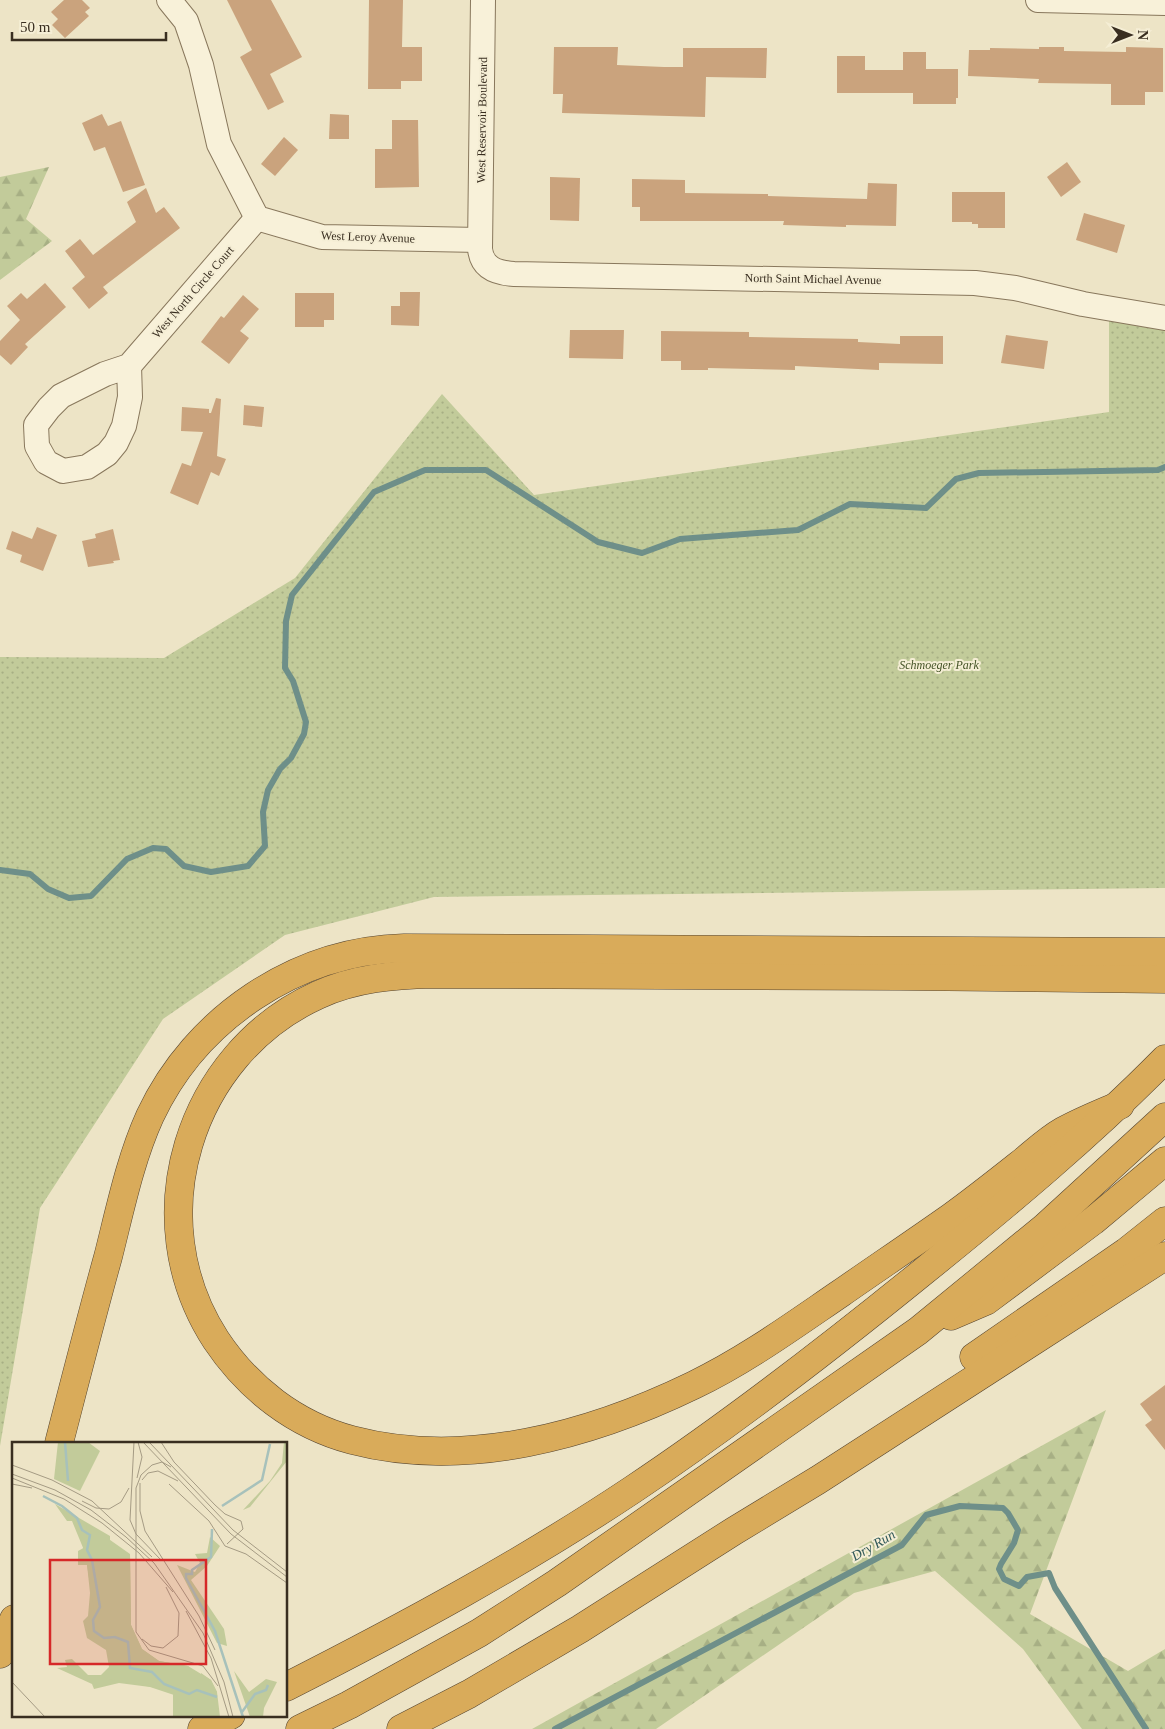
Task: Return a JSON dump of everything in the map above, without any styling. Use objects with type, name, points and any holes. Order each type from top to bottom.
[{"type":"highway","points":[[59,1442],[140,1140],[159,1098],[198,1043],[230,1014],[256,993],[308,967],[358,953],[387,948],[1165,952]]},
{"type":"highway","points":[[1120,1104],[1060,1132],[950,1217],[796,1324],[720,1371],[656,1401],[594,1425],[542,1439],[494,1448],[430,1450],[389,1447],[342,1436],[291,1414],[252,1384],[224,1352],[204,1321],[186,1278],[182,1260],[178,1209],[181,1169],[198,1117],[212,1090],[233,1060],[250,1042],[280,1016],[321,993],[360,980],[381,976],[433,974],[891,976],[1165,980]]},
{"type":"highway","points":[[288,1687],[385,1637],[536,1550],[631,1490],[727,1425],[835,1344],[958,1244],[1120,1104],[1165,1059]]},
{"type":"highway","points":[[300,1729],[479,1633],[534,1598],[918,1331],[1045,1227],[1165,1117]]},
{"type":"highway","points":[[918,1331],[986,1301],[1093,1221],[1165,1161]]},
{"type":"highway","points":[[580,1629],[719,1536],[1099,1271],[1165,1221]]},
{"type":"highway","points":[[401,1729],[470,1694],[580,1629],[818,1480],[1165,1256]]},
{"type":"highway","points":[[0,1654],[12,1624]]},
{"type":"highway","points":[[202,1729],[229,1716]]},
{"type":"street","points":[[169,0],[186,21],[201,66],[219,144],[257,218]]},
{"type":"street","name":"West Reservoir Boulevard","points":[[480,240],[483,0]]},
{"type":"street","points":[[1038,0],[1165,3]]},
{"type":"street","name":"West Leroy Avenue","points":[[257,218],[322,237],[480,240]]},
{"type":"street","name":"West North Circle Court","points":[[129,366],[257,218]]},
{"type":"street","name":"North Saint Michael Avenue","points":[[480,240],[481,256],[485,264],[504,274],[975,282],[1015,288],[1083,304],[1165,318]]},
{"type":"street","points":[[129,366],[130,397],[124,426],[116,443],[107,454],[87,467],[63,471],[46,462],[37,446],[36,425],[49,408],[61,396],[105,374],[129,366]]},
{"type":"green space","points":[[49,167],[26,219],[52,241],[0,280],[0,177]]},
{"type":"green space","name":"Schmoeger Park","points":[[1109,309],[1165,318],[1165,888],[434,897],[285,935],[163,1019],[40,1208],[0,1446],[0,657],[164,658],[295,578],[442,394],[534,495],[1109,412]]},
{"type":"green space","points":[[1106,1410],[1030,1614],[1128,1671],[1165,1649],[1165,1729],[1082,1729],[1023,1649],[935,1571],[854,1593],[656,1729],[532,1729]]},
{"type":"building","points":[[64,0],[82,0],[90,8],[85,12],[89,16],[65,38],[52,25],[58,19],[51,12]]},
{"type":"building","points":[[227,0],[271,0],[302,57],[270,74],[284,102],[268,110],[240,57],[252,50]]},
{"type":"building","points":[[369,0],[403,0],[402,47],[422,47],[422,81],[401,81],[401,89],[368,89]]},
{"type":"building","points":[[554,47],[618,47],[617,65],[664,67],[683,67],[683,48],[767,48],[766,78],[706,77],[705,117],[562,113],[563,94],[553,94]]},
{"type":"building","points":[[1039,47],[1064,47],[1064,51],[1126,52],[1126,47],[1163,48],[1163,92],[1145,92],[1145,105],[1111,105],[1111,84],[1038,83],[1039,79],[968,76],[969,50],[990,50],[990,48],[1039,49]]},
{"type":"building","points":[[903,52],[926,52],[926,69],[958,69],[958,98],[956,98],[956,104],[913,104],[913,93],[837,93],[837,56],[865,56],[865,70],[903,70]]},
{"type":"building","points":[[102,114],[108,126],[121,121],[145,185],[123,192],[105,147],[94,151],[82,123]]},
{"type":"building","points":[[330,114],[349,115],[349,139],[329,139]]},
{"type":"building","points":[[392,120],[418,120],[419,187],[375,188],[375,149],[392,149]]},
{"type":"building","points":[[284,137],[298,150],[275,176],[261,164]]},
{"type":"building","points":[[1067,162],[1081,182],[1061,197],[1047,177]]},
{"type":"building","points":[[550,177],[580,178],[579,221],[550,220]]},
{"type":"building","points":[[632,179],[685,180],[685,193],[768,194],[768,196],[867,199],[868,183],[897,184],[896,226],[783,225],[784,221],[640,221],[640,207],[632,207]]},
{"type":"building","points":[[146,188],[156,213],[164,207],[180,228],[103,287],[108,293],[89,309],[72,288],[85,277],[65,251],[80,239],[93,255],[136,222],[127,202]]},
{"type":"building","points":[[952,192],[1005,192],[1005,228],[978,228],[978,224],[972,224],[972,222],[952,222]]},
{"type":"building","points":[[1084,213],[1125,225],[1117,253],[1076,240]]},
{"type":"building","points":[[45,283],[66,307],[25,344],[28,347],[11,365],[0,355],[0,341],[20,320],[7,306],[21,293],[27,299]]},
{"type":"building","points":[[400,292],[420,292],[419,326],[391,325],[391,306],[400,306]]},
{"type":"building","points":[[295,293],[334,293],[334,320],[324,320],[324,327],[295,327]]},
{"type":"building","points":[[243,295],[259,309],[240,331],[249,338],[229,364],[201,342],[221,316],[224,318]]},
{"type":"building","points":[[570,330],[624,330],[623,359],[569,358]]},
{"type":"building","points":[[661,331],[749,332],[749,337],[858,339],[858,342],[900,344],[900,336],[943,336],[943,364],[879,363],[879,370],[795,366],[795,370],[708,368],[708,370],[681,370],[681,361],[661,361]]},
{"type":"building","points":[[1006,335],[1048,341],[1044,369],[1001,363]]},
{"type":"building","points":[[216,398],[221,399],[217,456],[226,459],[219,476],[211,472],[198,505],[170,493],[182,463],[191,466],[203,432],[181,431],[182,407],[209,409],[209,413],[211,413]]},
{"type":"building","points":[[244,405],[264,407],[262,427],[243,425]]},
{"type":"building","points":[[37,527],[57,535],[43,571],[20,562],[22,555],[6,549],[12,531],[32,539]]},
{"type":"building","points":[[113,529],[120,560],[113,561],[114,563],[88,567],[82,541],[96,538],[95,534]]},
{"type":"building","points":[[1165,1385],[1165,1450],[1145,1425],[1152,1420],[1140,1404]]},
{"type":"waterway","points":[[0,870],[30,874],[48,889],[69,898],[91,896],[127,859],[153,848],[166,849],[184,866],[211,872],[248,866],[265,846],[263,812],[268,790],[280,769],[291,758],[304,734],[306,722],[293,681],[285,668],[286,621],[292,595],[374,492],[425,470],[486,470],[598,542],[642,553],[680,539],[798,530],[850,504],[926,508],[956,479],[979,473],[1158,470],[1165,467]]},
{"type":"waterway","name":"Dry Run","points":[[555,1729],[902,1545],[926,1515],[960,1506],[1003,1508],[1008,1513],[1018,1530],[1014,1543],[999,1569],[1004,1579],[1019,1586],[1027,1577],[1049,1573],[1055,1588],[1146,1729]]}]
